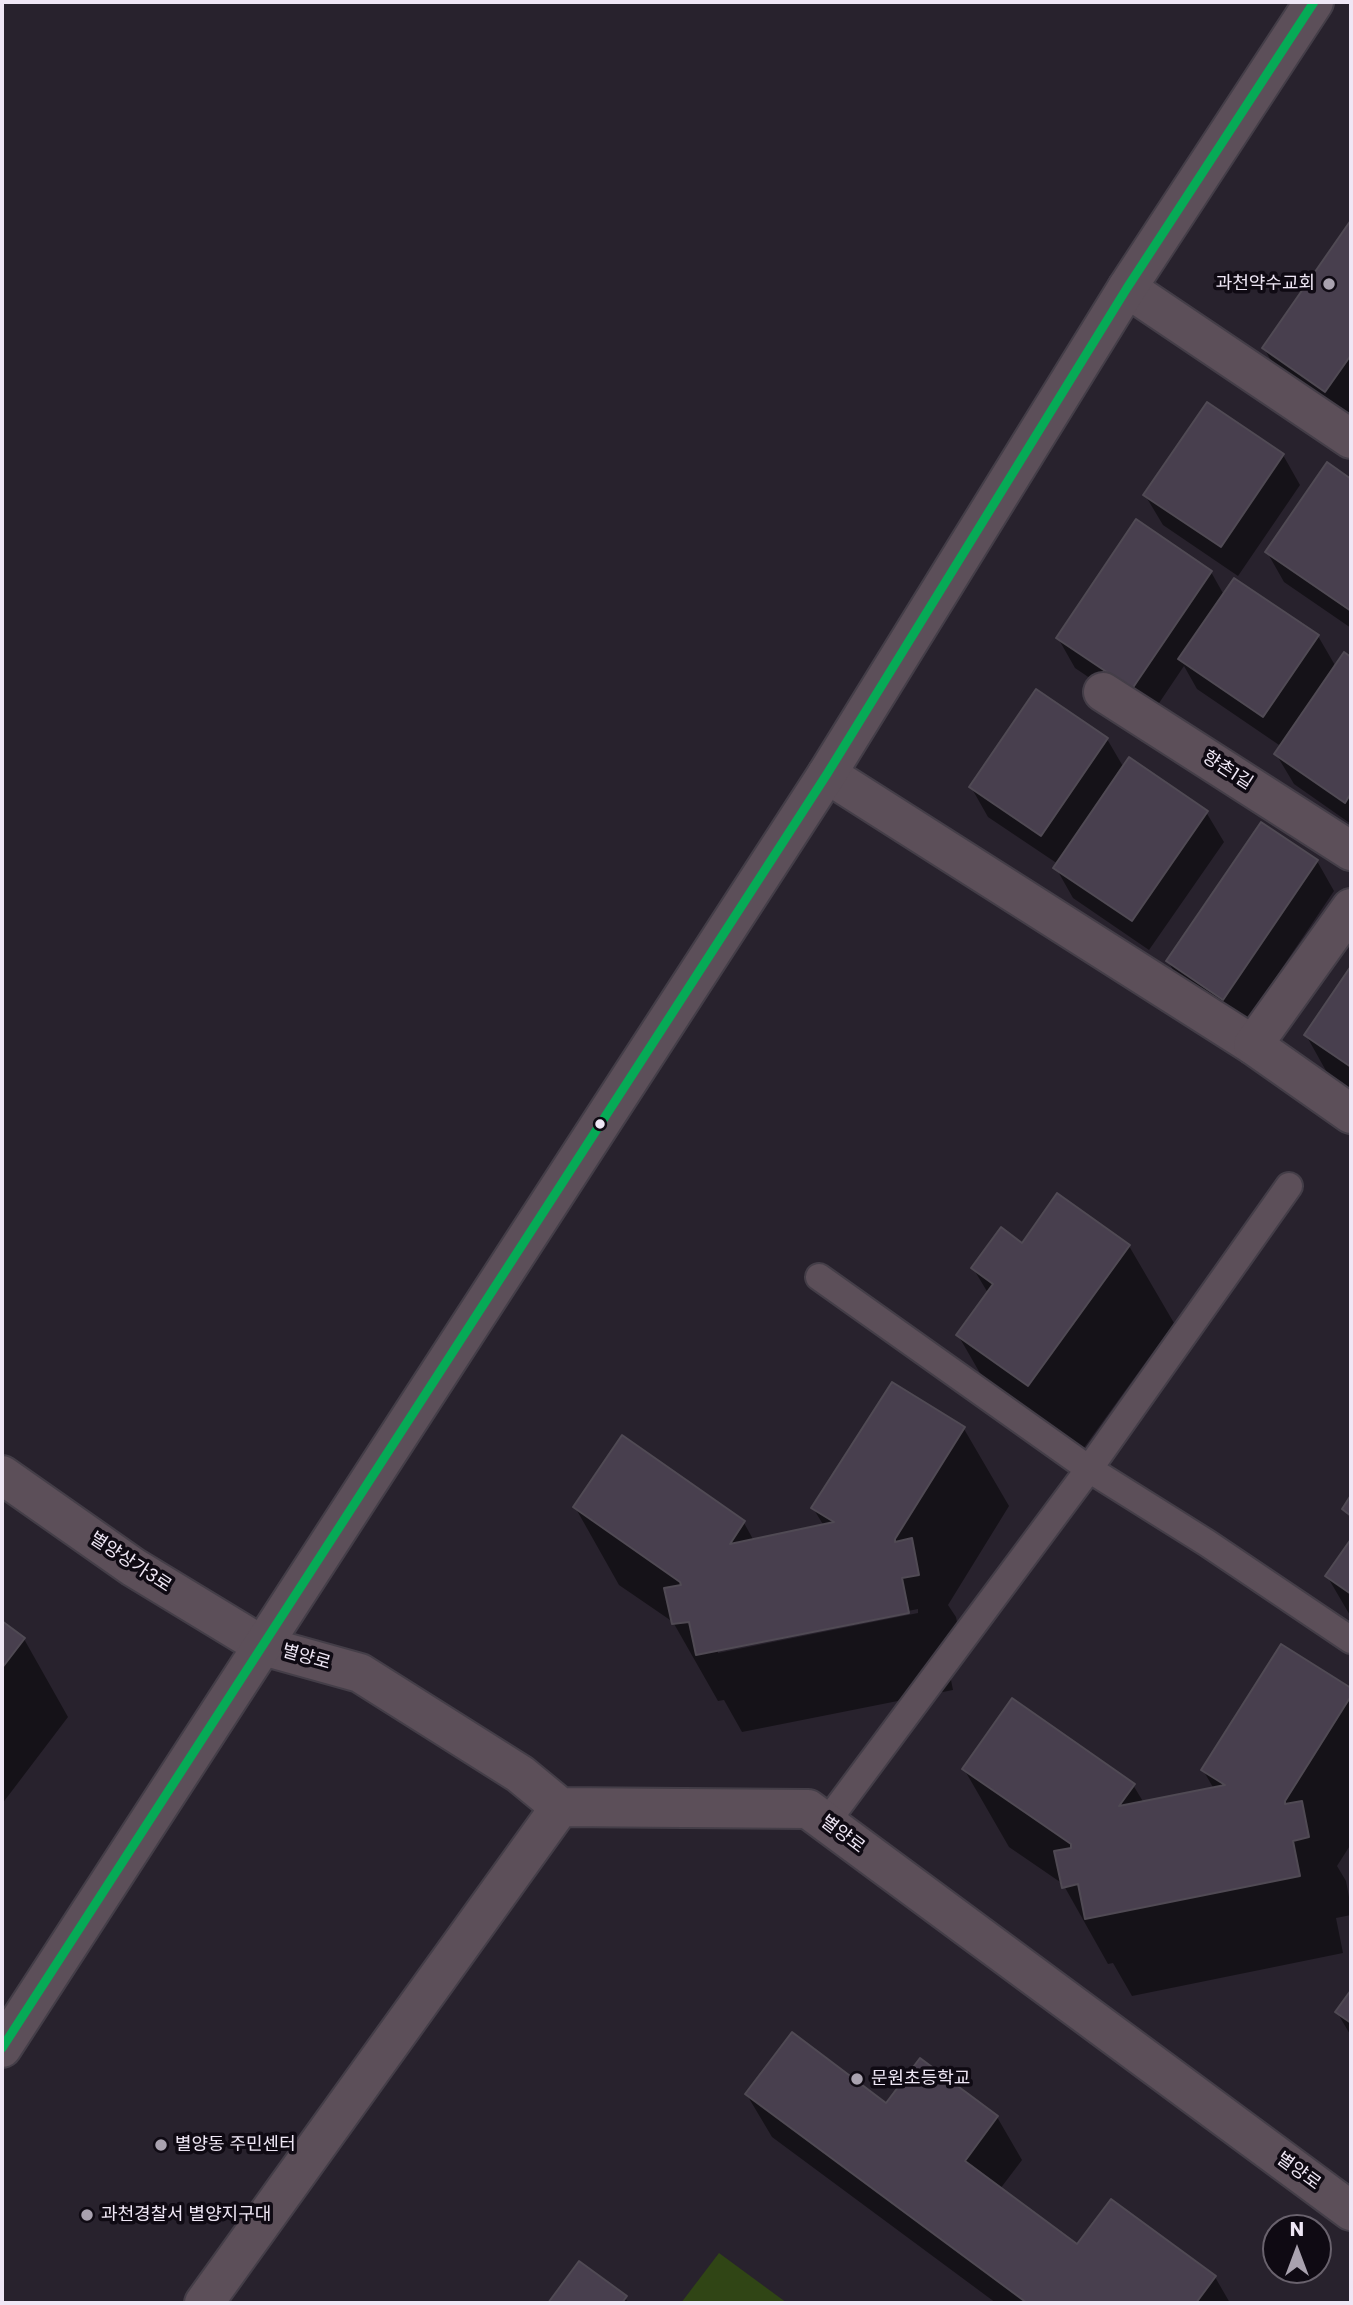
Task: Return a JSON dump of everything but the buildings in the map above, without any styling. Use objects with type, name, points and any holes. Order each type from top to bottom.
[{"type":"street","name":"별양로","points":[[2,2048],[827,774],[1127,288],[1314,2]]},
{"type":"street","points":[[1127,288],[1351,439]]},
{"type":"street","name":"향촌1길","points":[[1103,692],[1351,851]]},
{"type":"street","points":[[827,774],[1252,1045],[1351,1114]]},
{"type":"street","points":[[1252,1045],[1351,908]]},
{"type":"street","name":"별양상가3로","points":[[2,1475],[133,1567],[263,1646]]},
{"type":"street","name":"별양로","points":[[263,1646],[360,1673],[520,1774],[560,1807],[808,1809],[1351,2211]]},
{"type":"street","points":[[204,2303],[560,1807]]},
{"type":"lane","points":[[826,1822],[1089,1469],[1289,1186]]},
{"type":"lane","points":[[819,1277],[1089,1469],[1207,1543],[1351,1640]]},
{"type":"green space","points":[[719,2253],[787,2303],[681,2303]]},
{"type":"transit line","points":[[2,2048],[827,774],[1127,288],[1314,2]]},
{"type":"place","name":"과천약수교회","points":[[1329,284]]},
{"type":"place","name":"문원초등학교","points":[[857,2079]]},
{"type":"place","name":"별양동 주민센터","points":[[161,2145]]},
{"type":"place","name":"과천경찰서 별양지구대","points":[[87,2215]]}]
